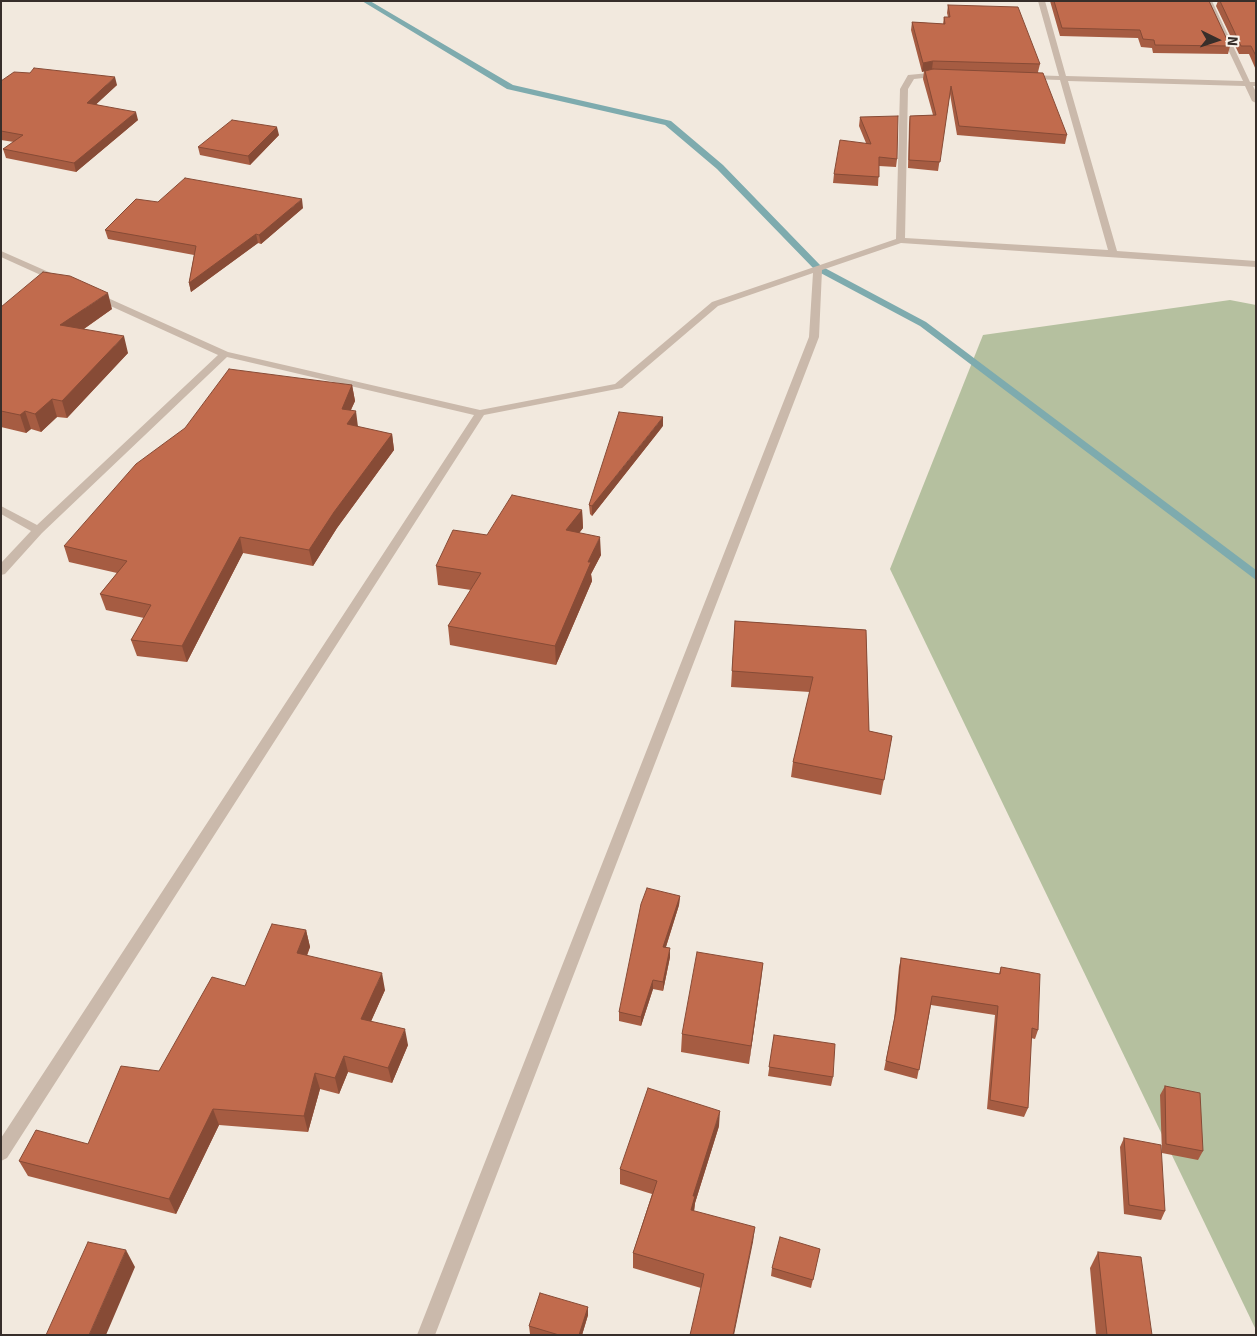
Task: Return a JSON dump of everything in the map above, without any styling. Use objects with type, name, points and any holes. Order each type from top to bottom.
[{"type":"street","points":[[1041,1],[1113,253]]},
{"type":"street","points":[[1208,1],[1256,101]]},
{"type":"street","points":[[900,240],[904,89],[911,77],[932,73],[951,74]]},
{"type":"street","points":[[1016,76],[1256,84]]},
{"type":"street","points":[[91,294],[225,354],[480,413],[618,386],[715,304],[900,240],[1256,264]]},
{"type":"street","points":[[1,254],[64,282]]},
{"type":"street","points":[[426,1335],[814,337],[818,268]]},
{"type":"street","points":[[1,571],[38,530],[225,354]]},
{"type":"street","points":[[1,1153],[480,413]]},
{"type":"street","points":[[1,509],[38,530]]},
{"type":"green space","points":[[1230,300],[1256,305],[1256,1330],[890,569],[983,335]]},
{"type":"building","points":[[1054,1],[1209,1],[1230,46],[1155,45],[1154,40],[1143,39],[1140,30],[1062,28]]},
{"type":"building","points":[[1220,1],[1256,1],[1256,56],[1251,46],[1241,46]]},
{"type":"building","points":[[948,5],[1018,7],[1040,64],[933,61],[923,63],[912,22],[945,24],[944,17],[950,17]]},
{"type":"building","points":[[34,68],[115,77],[87,103],[136,112],[74,163],[3,149],[23,135],[1,131],[1,81],[14,72],[30,73]]},
{"type":"building","points":[[933,69],[1043,73],[1067,135],[959,126],[951,86],[940,162],[909,160],[910,116],[936,115],[925,71]]},
{"type":"building","points":[[898,116],[897,159],[879,157],[879,177],[834,174],[840,140],[871,144],[860,117]]},
{"type":"building","points":[[232,120],[277,127],[248,156],[198,147]]},
{"type":"building","points":[[185,178],[302,199],[259,235],[256,234],[189,283],[196,246],[105,230],[136,199],[158,202]]},
{"type":"building","points":[[43,272],[70,276],[108,293],[60,325],[124,336],[62,401],[52,399],[35,414],[25,411],[20,415],[1,411],[1,307]]},
{"type":"building","points":[[229,369],[352,385],[342,409],[356,411],[347,424],[392,434],[334,512],[309,550],[240,537],[182,646],[131,640],[151,605],[100,594],[127,561],[64,546],[136,464],[185,428]]},
{"type":"building","points":[[619,412],[663,417],[592,506],[589,505]]},
{"type":"building","points":[[512,495],[582,510],[566,530],[600,537],[588,562],[591,562],[555,646],[448,626],[481,573],[436,566],[453,530],[487,535]]},
{"type":"building","points":[[735,621],[866,630],[869,731],[892,736],[884,780],[793,762],[813,677],[732,671]]},
{"type":"building","points":[[647,888],[680,896],[663,947],[670,948],[663,982],[653,980],[641,1017],[619,1012],[641,904]]},
{"type":"building","points":[[272,924],[306,930],[297,953],[382,973],[361,1019],[405,1029],[388,1068],[344,1056],[335,1078],[315,1073],[304,1116],[213,1109],[169,1199],[19,1161],[36,1130],[88,1144],[121,1066],[159,1071],[212,977],[245,986]]},
{"type":"building","points":[[697,952],[763,963],[751,1046],[682,1034]]},
{"type":"building","points":[[901,958],[1000,974],[1001,967],[1040,974],[1038,1030],[1032,1028],[1028,1108],[990,1100],[998,1006],[932,996],[919,1070],[886,1061],[896,1011]]},
{"type":"building","points":[[774,1035],[835,1044],[833,1077],[769,1067]]},
{"type":"building","points":[[1165,1086],[1200,1093],[1203,1151],[1166,1144]]},
{"type":"building","points":[[648,1088],[720,1111],[693,1196],[695,1196],[691,1210],[755,1227],[733,1335],[690,1335],[704,1274],[633,1253],[657,1181],[620,1169]]},
{"type":"building","points":[[1124,1138],[1161,1145],[1165,1211],[1129,1205]]},
{"type":"building","points":[[780,1237],[820,1249],[813,1280],[772,1268]]},
{"type":"building","points":[[88,1242],[126,1250],[89,1335],[46,1335]]},
{"type":"building","points":[[1098,1252],[1141,1257],[1152,1335],[1107,1335]]},
{"type":"building","points":[[540,1293],[588,1307],[579,1335],[559,1335],[529,1326]]},
{"type":"waterway","points":[[365,1],[510,87],[668,123],[720,167],[818,268],[923,324],[1256,576]]}]
